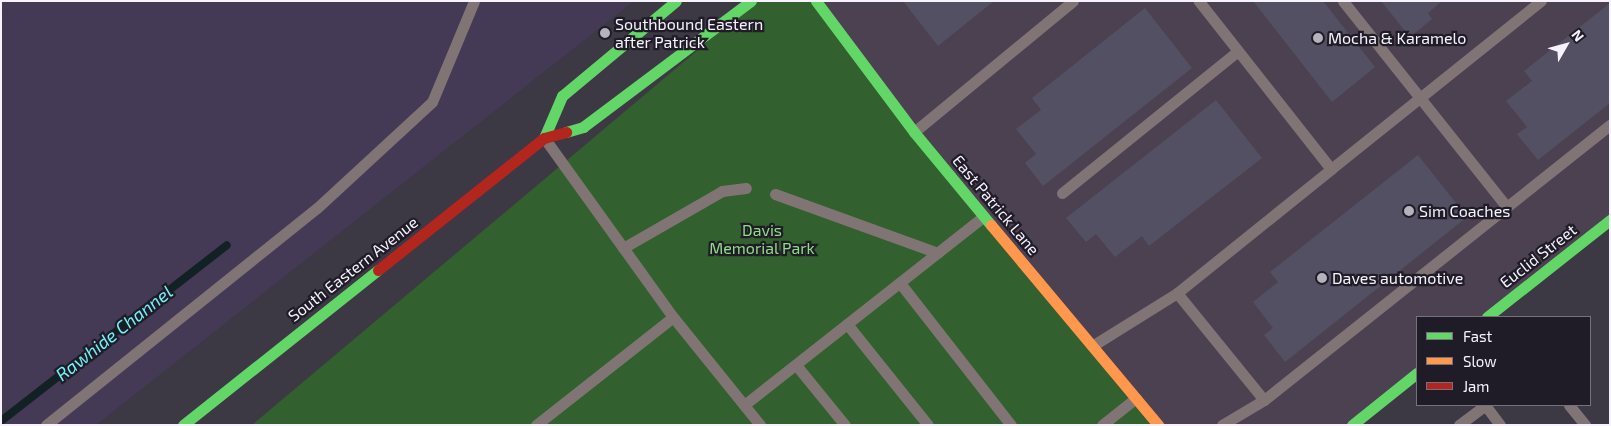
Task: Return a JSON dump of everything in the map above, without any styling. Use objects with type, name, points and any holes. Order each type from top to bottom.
[{"type":"main road","name":"South Eastern Avenue","points":[[544,138],[562,96],[676,1]]},
{"type":"main road","name":"South Eastern Avenue","points":[[183,425],[544,138],[583,127],[751,1]]},
{"type":"main road","name":"East Patrick Lane","points":[[816,1],[914,132],[1158,425]]},
{"type":"main road","name":"Euclid Street","points":[[1488,316],[1610,220]]},
{"type":"main road","points":[[1352,425],[1416,374]]},
{"type":"lane","points":[[46,425],[316,208],[432,102],[474,1]]},
{"type":"lane","points":[[914,132],[1073,1]]},
{"type":"lane","points":[[1199,1],[1332,169]]},
{"type":"lane","points":[[1343,1],[1507,207]]},
{"type":"lane","points":[[1092,346],[1177,293],[1541,1]]},
{"type":"lane","points":[[1062,193],[1238,51]]},
{"type":"lane","points":[[1222,425],[1264,400],[1610,125]]},
{"type":"lane","points":[[544,138],[673,317],[760,425]]},
{"type":"lane","points":[[623,248],[722,191],[746,188]]},
{"type":"lane","points":[[775,194],[938,253]]},
{"type":"lane","points":[[744,405],[984,216]]},
{"type":"lane","points":[[900,283],[1008,424]]},
{"type":"lane","points":[[1177,293],[1264,400]]},
{"type":"lane","points":[[536,425],[673,317]]},
{"type":"lane","points":[[848,324],[928,425]]},
{"type":"lane","points":[[796,365],[845,425]]},
{"type":"lane","points":[[1102,425],[1136,398]]},
{"type":"lane","points":[[1459,425],[1484,406]]},
{"type":"lane","points":[[1486,406],[1500,425]]},
{"type":"lane","points":[[1570,406],[1585,425]]},
{"type":"lane","points":[[200,411],[210,425]]},
{"type":"shaded area","points":[[1,1],[634,1],[96,425],[1,425]]},
{"type":"shaded area","points":[[816,1],[1610,1],[1610,220],[1488,316],[1416,316],[1416,374],[1352,425],[1158,425]]},
{"type":"green space","name":"Davis Memorial Park","points":[[756,1],[816,1],[1158,425],[252,425]]},
{"type":"building","points":[[903,1],[994,1],[938,46]]},
{"type":"building","points":[[1253,1],[1323,1],[1375,67],[1332,102]]},
{"type":"building","points":[[1381,1],[1442,1],[1428,13],[1432,19],[1410,37]]},
{"type":"building","points":[[1610,3],[1610,103],[1538,160],[1517,134],[1527,127],[1506,101],[1532,81],[1524,71]]},
{"type":"building","points":[[1145,8],[1192,68],[1043,186],[1025,163],[1036,154],[1016,129],[1041,110],[1032,98]]},
{"type":"building","points":[[1216,100],[1262,158],[1149,246],[1142,236],[1115,257],[1096,234],[1086,242],[1066,218]]},
{"type":"building","points":[[1418,155],[1467,217],[1285,362],[1264,335],[1273,328],[1253,302],[1278,282],[1270,272]]},
{"type":"waterway","name":"Rawhide Channel","points":[[1,421],[227,245]]},
{"type":"traffic: fast","points":[[544,138],[562,96],[676,1]]},
{"type":"traffic: fast","points":[[566,132],[583,127],[751,1]]},
{"type":"traffic: fast","points":[[816,1],[914,132],[991,225]]},
{"type":"traffic: fast","points":[[1488,316],[1610,220]]},
{"type":"traffic: fast","points":[[183,425],[378,270]]},
{"type":"traffic: fast","points":[[1352,425],[1416,374]]},
{"type":"traffic: slow","points":[[991,225],[1158,425]]},
{"type":"traffic: jam","points":[[378,270],[544,138],[566,132]]},
{"type":"place","name":"Southbound Eastern after Patrick","points":[[605,33]]},
{"type":"place","name":"Mocha & Karamelo","points":[[1318,38]]},
{"type":"place","name":"Sim Coaches","points":[[1409,211]]},
{"type":"place","name":"Daves automotive","points":[[1322,278]]}]
